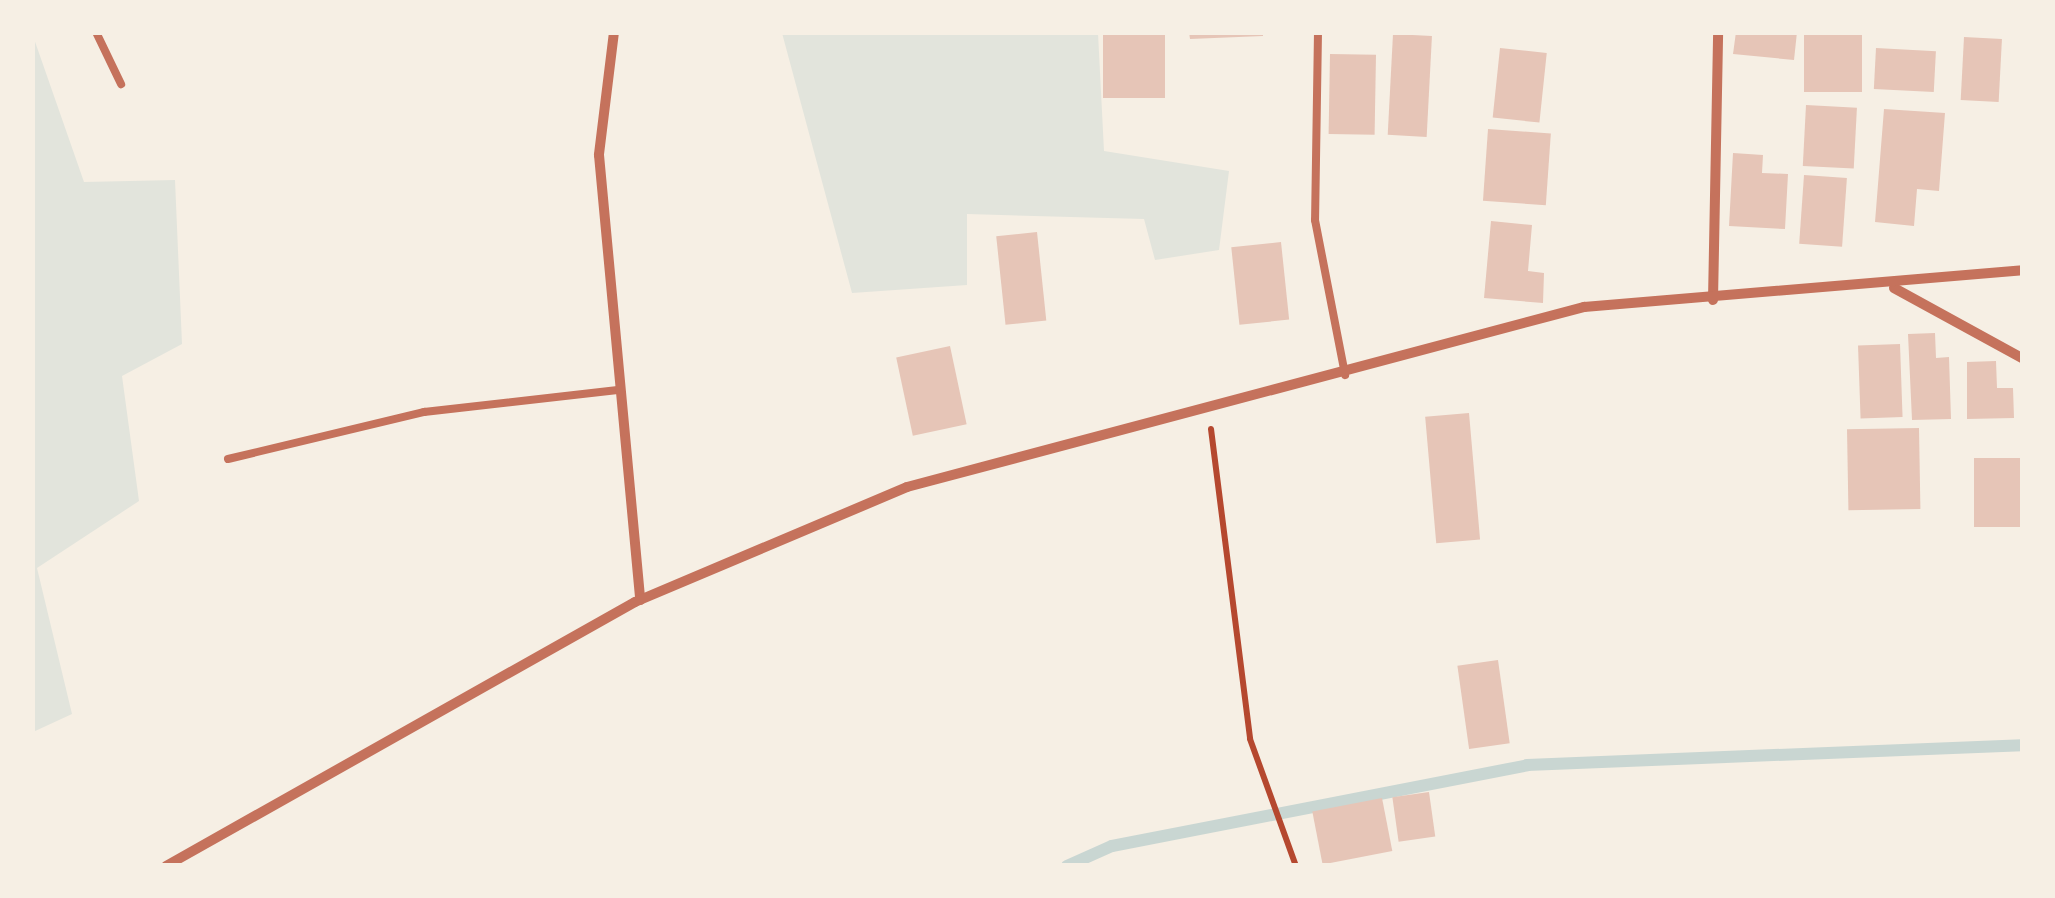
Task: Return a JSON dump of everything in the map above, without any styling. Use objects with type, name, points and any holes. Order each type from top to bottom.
[{"type":"street","points":[[614,32],[598,156],[640,600]]},
{"type":"street","points":[[1713,300],[1718,32]]},
{"type":"street","points":[[166,866],[640,600],[907,487],[1345,375],[1584,307],[1893,287],[2022,270]]},
{"type":"street","points":[[1893,287],[2022,358]]},
{"type":"lane","points":[[96,32],[121,84]]},
{"type":"lane","points":[[1318,32],[1315,220],[1345,375]]},
{"type":"lane","points":[[228,459],[438,409],[618,390]]},
{"type":"path","points":[[1209,408],[1250,739],[1296,866]]},
{"type":"shaded area","points":[[32,33],[84,182],[175,180],[182,344],[122,376],[139,501],[37,568],[72,714],[33,732]]},
{"type":"shaded area","points":[[782,33],[1098,33],[1104,151],[1229,171],[1219,250],[1155,260],[1144,219],[967,214],[967,285],[852,293]]},
{"type":"building","points":[[1103,32],[1165,32],[1165,98],[1103,98]]},
{"type":"building","points":[[1189,32],[1263,32],[1263,36],[1190,39]]},
{"type":"building","points":[[1736,32],[1797,32],[1794,60],[1733,54]]},
{"type":"building","points":[[1804,32],[1862,32],[1862,92],[1804,92]]},
{"type":"building","points":[[1393,34],[1432,36],[1427,137],[1388,135]]},
{"type":"building","points":[[1964,37],[2002,39],[1999,102],[1961,100]]},
{"type":"building","points":[[1500,48],[1547,53],[1539,123],[1493,118]]},
{"type":"building","points":[[1876,48],[1936,51],[1934,92],[1874,89]]},
{"type":"building","points":[[1330,54],[1376,55],[1375,135],[1329,134]]},
{"type":"building","points":[[1806,105],[1857,108],[1854,169],[1803,166]]},
{"type":"building","points":[[1884,109],[1945,113],[1939,191],[1917,189],[1914,226],[1875,222]]},
{"type":"building","points":[[1488,129],[1551,133],[1546,205],[1483,201]]},
{"type":"building","points":[[1733,153],[1763,155],[1762,173],[1788,174],[1785,229],[1729,226]]},
{"type":"building","points":[[1804,175],[1847,178],[1842,247],[1799,244]]},
{"type":"building","points":[[1491,221],[1532,225],[1528,271],[1544,273],[1543,303],[1484,298]]},
{"type":"building","points":[[1037,232],[1046,321],[1006,325],[996,236]]},
{"type":"building","points":[[1281,242],[1289,320],[1239,325],[1231,247]]},
{"type":"building","points":[[1935,333],[1936,358],[1949,357],[1951,419],[1912,420],[1908,334]]},
{"type":"building","points":[[1900,344],[1903,417],[1861,418],[1858,345]]},
{"type":"building","points":[[950,346],[967,424],[913,436],[896,357]]},
{"type":"building","points":[[1996,361],[1997,388],[2013,388],[2014,418],[1967,419],[1967,362]]},
{"type":"building","points":[[1469,413],[1480,540],[1436,543],[1425,417]]},
{"type":"building","points":[[1919,428],[1920,509],[1848,510],[1847,429]]},
{"type":"building","points":[[1974,458],[2022,458],[2022,527],[1974,527]]},
{"type":"building","points":[[1498,660],[1510,743],[1469,749],[1457,666]]},
{"type":"building","points":[[1429,792],[1435,837],[1399,842],[1392,797]]},
{"type":"building","points":[[1382,798],[1392,851],[1323,865],[1312,812]]},
{"type":"waterway","points":[[1067,866],[1112,846],[1527,765],[2022,745]]}]
